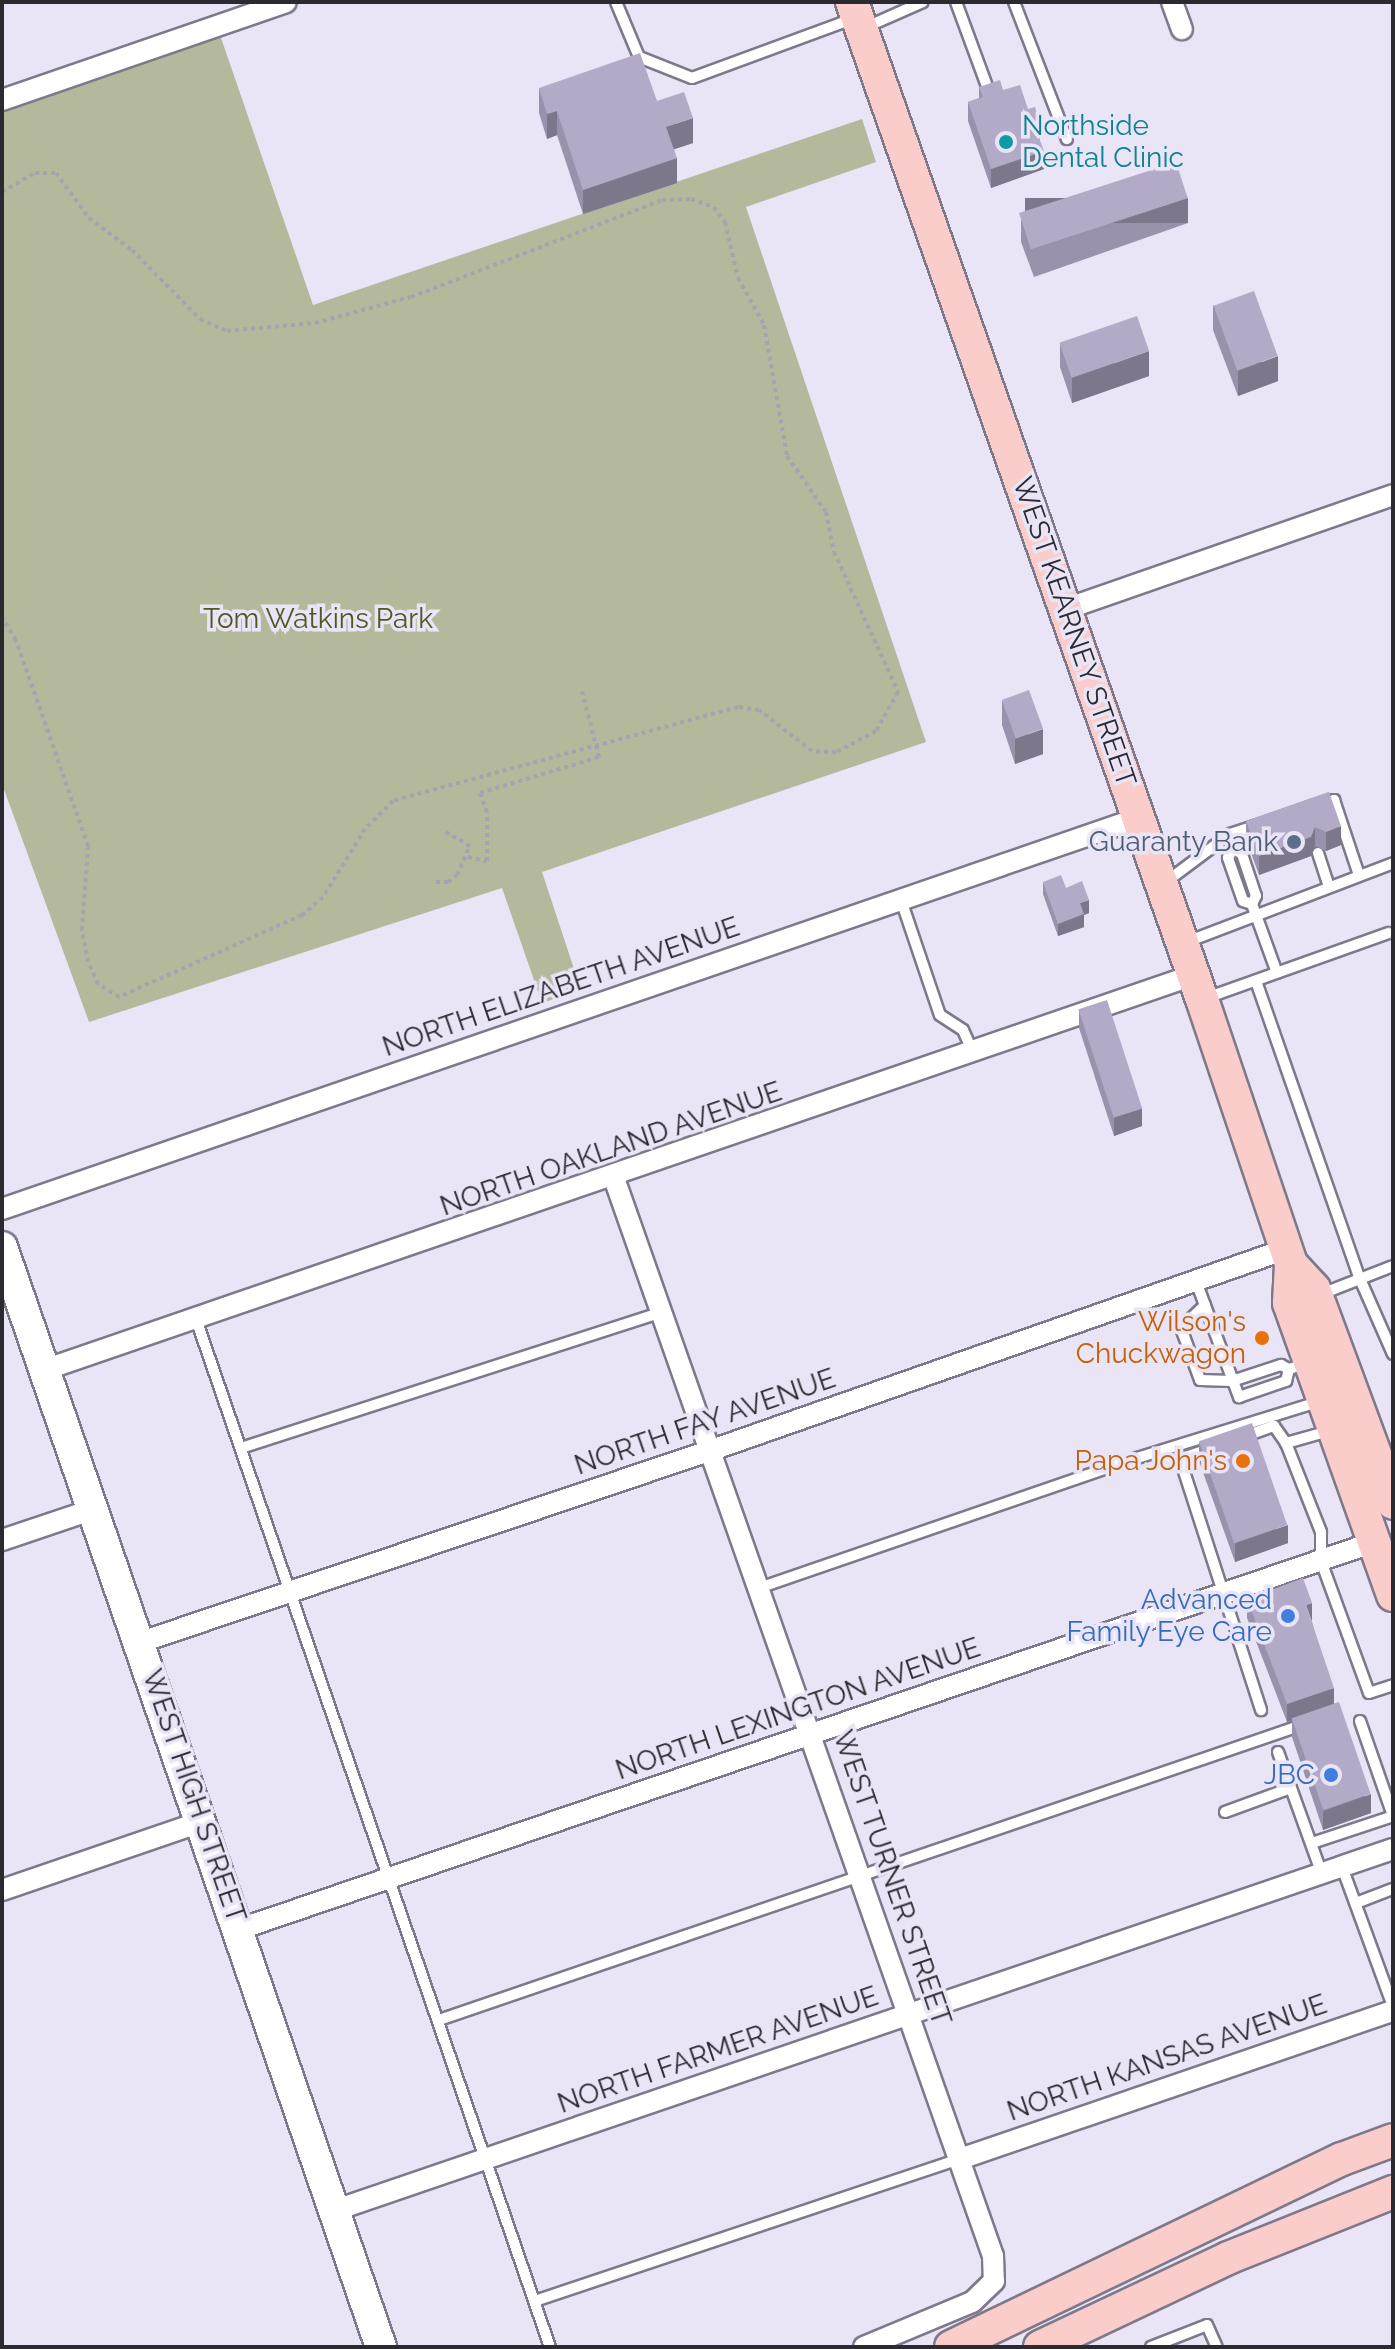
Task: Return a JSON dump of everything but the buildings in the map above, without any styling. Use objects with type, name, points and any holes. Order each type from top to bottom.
[{"type":"main road","name":"WEST KEARNEY STREET","points":[[857,16],[1183,943],[1288,1256],[1289,1303],[1299,1366],[1334,1430],[1393,1595]]},
{"type":"main road","name":"WEST KEARNEY STREET","points":[[1288,1256],[1317,1296],[1387,1467],[1393,1503]]},
{"type":"main road","points":[[951,2347],[1342,2159],[1393,2140]]},
{"type":"main road","points":[[1054,2344],[1228,2258],[1393,2192]]},
{"type":"main road","points":[[1228,2258],[1325,2236],[1393,2212]]},
{"type":"street","points":[[2,100],[286,2]]},
{"type":"street","points":[[1172,2],[1182,29]]},
{"type":"street","points":[[1066,609],[1393,495]]},
{"type":"street","name":"NORTH ELIZABETH AVENUE","points":[[2,1209],[1139,818]]},
{"type":"street","name":"NORTH OAKLAND AVENUE","points":[[44,1370],[973,1053],[1198,987]]},
{"type":"street","name":"WEST TURNER STREET","points":[[614,1178],[993,2256],[994,2281],[972,2302],[864,2347]]},
{"type":"street","name":"WEST HIGH STREET","points":[[2,1247],[203,1821],[381,2347]]},
{"type":"street","name":"NORTH FAY AVENUE","points":[[141,1642],[1197,1284],[1288,1256]]},
{"type":"street","points":[[2,1540],[94,1509]]},
{"type":"street","name":"NORTH LEXINGTON AVENUE","points":[[240,1929],[1374,1542]]},
{"type":"street","points":[[2,1890],[203,1821]]},
{"type":"street","name":"NORTH FARMER AVENUE","points":[[333,2211],[1393,1849]]},
{"type":"street","name":"NORTH KANSAS AVENUE","points":[[960,2159],[1393,2009]]},
{"type":"lane","points":[[616,2],[639,57],[692,78],[857,16],[923,2]]},
{"type":"lane","points":[[956,2],[988,89]]},
{"type":"lane","points":[[1014,2],[1067,139]]},
{"type":"lane","points":[[1304,810],[1334,800],[1359,875]]},
{"type":"lane","points":[[1162,884],[1230,834],[1274,820]]},
{"type":"lane","points":[[1230,834],[1233,848],[1242,854],[1256,896],[1254,909],[1277,973]]},
{"type":"lane","points":[[1318,853],[1329,886]]},
{"type":"lane","points":[[1183,943],[1254,909],[1393,863]]},
{"type":"lane","points":[[901,900],[940,1015],[963,1030],[973,1053]]},
{"type":"lane","points":[[1198,987],[1256,981],[1392,936]]},
{"type":"lane","points":[[1256,981],[1360,1279],[1393,1354]]},
{"type":"lane","points":[[1317,1296],[1393,1266]]},
{"type":"lane","points":[[1197,1284],[1239,1397],[1286,1381],[1299,1366]]},
{"type":"lane","points":[[1205,1305],[1181,1328],[1200,1380],[1232,1381],[1281,1365],[1299,1366]]},
{"type":"lane","points":[[241,1448],[661,1312]]},
{"type":"lane","points":[[196,1319],[550,2347]]},
{"type":"lane","points":[[759,1588],[1137,1458],[1308,1405]]},
{"type":"lane","points":[[1261,1710],[1180,1459],[1274,1426],[1286,1443],[1321,1532],[1321,1561],[1369,1693],[1393,1685]]},
{"type":"lane","points":[[1286,1443],[1334,1430]]},
{"type":"lane","points":[[439,2020],[860,1872],[1319,1720]]},
{"type":"lane","points":[[1312,1843],[1393,1816],[1360,1721]]},
{"type":"lane","points":[[1278,1752],[1322,1874]]},
{"type":"lane","points":[[1225,1812],[1291,1788]]},
{"type":"lane","points":[[1342,1867],[1393,2009]]},
{"type":"lane","points":[[1356,1903],[1393,1889]]},
{"type":"lane","points":[[535,2301],[960,2159]]},
{"type":"lane","points":[[1157,2346],[1207,2325],[1217,2347]]},
{"type":"path","points":[[2,192],[35,173],[56,173],[89,218],[132,250],[200,319],[227,331],[315,323],[411,297],[662,200],[691,199],[714,207],[725,222],[738,278],[764,325],[787,456],[826,512],[834,552],[893,674],[897,701],[867,738],[827,754],[803,746],[749,706],[596,742],[393,801],[365,829],[323,897],[302,915],[119,997],[98,984],[88,962],[82,930],[88,846],[16,640],[2,620]]},
{"type":"path","points":[[468,857],[487,861],[487,812],[480,793],[599,757],[581,687]]},
{"type":"path","points":[[436,882],[448,882],[457,875],[468,857],[470,846],[442,830]]},
{"type":"green space","name":"Tom Watkins Park","points":[[219,32],[313,305],[862,119],[876,162],[746,207],[926,742],[542,872],[581,990],[542,1003],[502,888],[89,1022],[2,784],[2,107]]},
{"type":"place","name":"Northside Dental Clinic","points":[[1006,142]]},
{"type":"place","name":"Guaranty Bank","points":[[1294,842]]},
{"type":"place","name":"Wilson's Chuckwagon","points":[[1262,1338]]},
{"type":"place","name":"Papa John's","points":[[1243,1461]]},
{"type":"place","name":"Advanced Family Eye Care","points":[[1288,1616]]},
{"type":"place","name":"JBC","points":[[1331,1775]]}]
